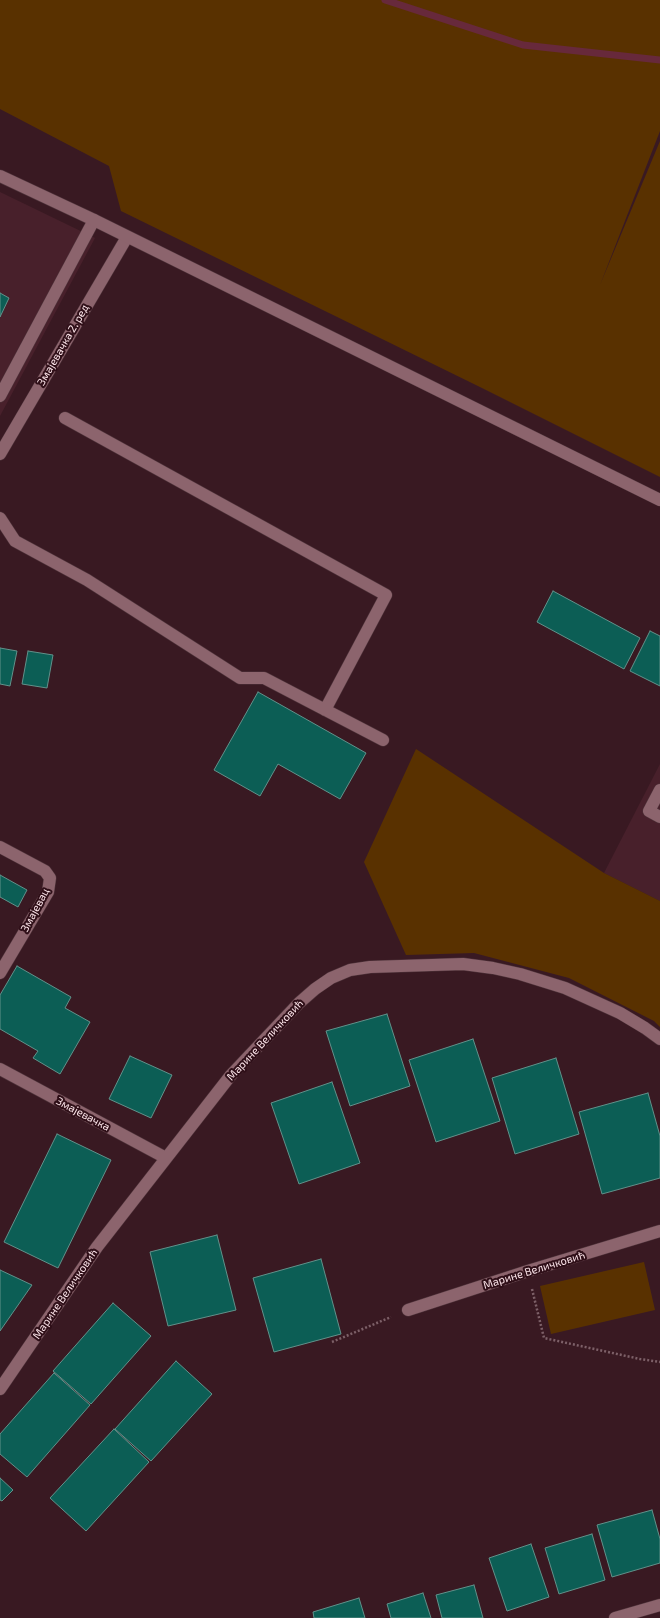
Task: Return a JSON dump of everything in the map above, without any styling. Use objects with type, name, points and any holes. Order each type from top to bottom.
[{"type":"street","points":[[0,176],[94,220],[660,500]]},
{"type":"street","points":[[0,396],[94,220]]},
{"type":"street","name":"Змајевачка 2. ред","points":[[0,454],[127,237]]},
{"type":"street","points":[[65,418],[386,595],[324,710]]},
{"type":"street","points":[[0,518],[15,541],[87,580],[240,678],[264,678],[383,740]]},
{"type":"street","points":[[660,790],[649,812],[660,817]]},
{"type":"street","name":"Змајевац","points":[[0,847],[46,871],[50,878],[48,892],[0,973]]},
{"type":"street","name":"Марине Величковић","points":[[0,1389],[97,1247],[232,1074],[294,1008],[315,989],[331,978],[350,970],[370,966],[463,964],[500,969],[546,981],[585,996],[620,1013],[660,1039]]},
{"type":"street","name":"Змајевачка","points":[[0,1069],[166,1158]]},
{"type":"street","name":"Марине Величковић","points":[[408,1310],[528,1271],[660,1231]]},
{"type":"street","points":[[616,1618],[660,1605]]},
{"type":"path","points":[[528,1271],[544,1338],[660,1362]]},
{"type":"path","points":[[332,1342],[408,1310]]},
{"type":"shaded area","points":[[0,0],[660,0],[660,131],[600,285],[660,141],[660,477],[121,211],[109,166],[0,109]]},
{"type":"shaded area","points":[[0,192],[95,238],[0,416]]},
{"type":"shaded area","points":[[416,749],[604,873],[660,901],[660,1027],[654,1021],[569,978],[474,953],[406,955],[364,862]]},
{"type":"shaded area","points":[[660,764],[660,901],[604,873]]},
{"type":"shaded area","points":[[644,1262],[655,1310],[551,1334],[540,1286]]},
{"type":"building","points":[[0,293],[9,298],[0,317]]},
{"type":"building","points":[[553,591],[640,638],[624,669],[537,622]]},
{"type":"building","points":[[650,631],[660,636],[660,686],[630,671]]},
{"type":"building","points":[[0,648],[17,651],[10,686],[0,684]]},
{"type":"building","points":[[28,651],[53,655],[47,688],[22,684]]},
{"type":"building","points":[[258,692],[366,753],[340,799],[278,764],[260,796],[214,770]]},
{"type":"building","points":[[0,875],[27,890],[18,907],[0,897]]},
{"type":"building","points":[[17,966],[71,997],[65,1008],[90,1022],[60,1074],[33,1058],[38,1051],[0,1029],[0,995]]},
{"type":"building","points":[[387,1014],[410,1086],[350,1106],[326,1031]]},
{"type":"building","points":[[473,1039],[500,1121],[436,1142],[409,1060]]},
{"type":"building","points":[[130,1056],[172,1075],[151,1118],[109,1099]]},
{"type":"building","points":[[556,1058],[579,1134],[515,1154],[492,1078]]},
{"type":"building","points":[[332,1082],[360,1163],[299,1184],[271,1103]]},
{"type":"building","points":[[648,1093],[660,1136],[660,1178],[602,1194],[579,1112]]},
{"type":"building","points":[[57,1134],[111,1160],[58,1268],[4,1242]]},
{"type":"building","points":[[217,1235],[236,1310],[168,1326],[150,1252]]},
{"type":"building","points":[[321,1259],[341,1334],[274,1352],[253,1278]]},
{"type":"building","points":[[0,1270],[32,1285],[0,1331]]},
{"type":"building","points":[[113,1303],[151,1336],[91,1404],[53,1371]]},
{"type":"building","points":[[176,1361],[212,1394],[151,1461],[115,1429]]},
{"type":"building","points":[[54,1373],[90,1405],[27,1477],[0,1454],[0,1434]]},
{"type":"building","points":[[114,1429],[149,1462],[86,1531],[50,1498]]},
{"type":"building","points":[[0,1478],[13,1490],[2,1501],[0,1500]]},
{"type":"building","points":[[652,1510],[660,1539],[660,1563],[612,1577],[597,1525]]},
{"type":"building","points":[[592,1534],[605,1580],[559,1594],[545,1548]]},
{"type":"building","points":[[531,1544],[549,1597],[507,1611],[489,1558]]},
{"type":"building","points":[[474,1585],[483,1618],[442,1618],[436,1595]]},
{"type":"building","points":[[423,1593],[431,1618],[391,1618],[387,1604]]},
{"type":"building","points":[[359,1598],[365,1618],[314,1618],[313,1612]]},
{"type":"waterway","points":[[385,0],[523,45],[660,60]]}]
